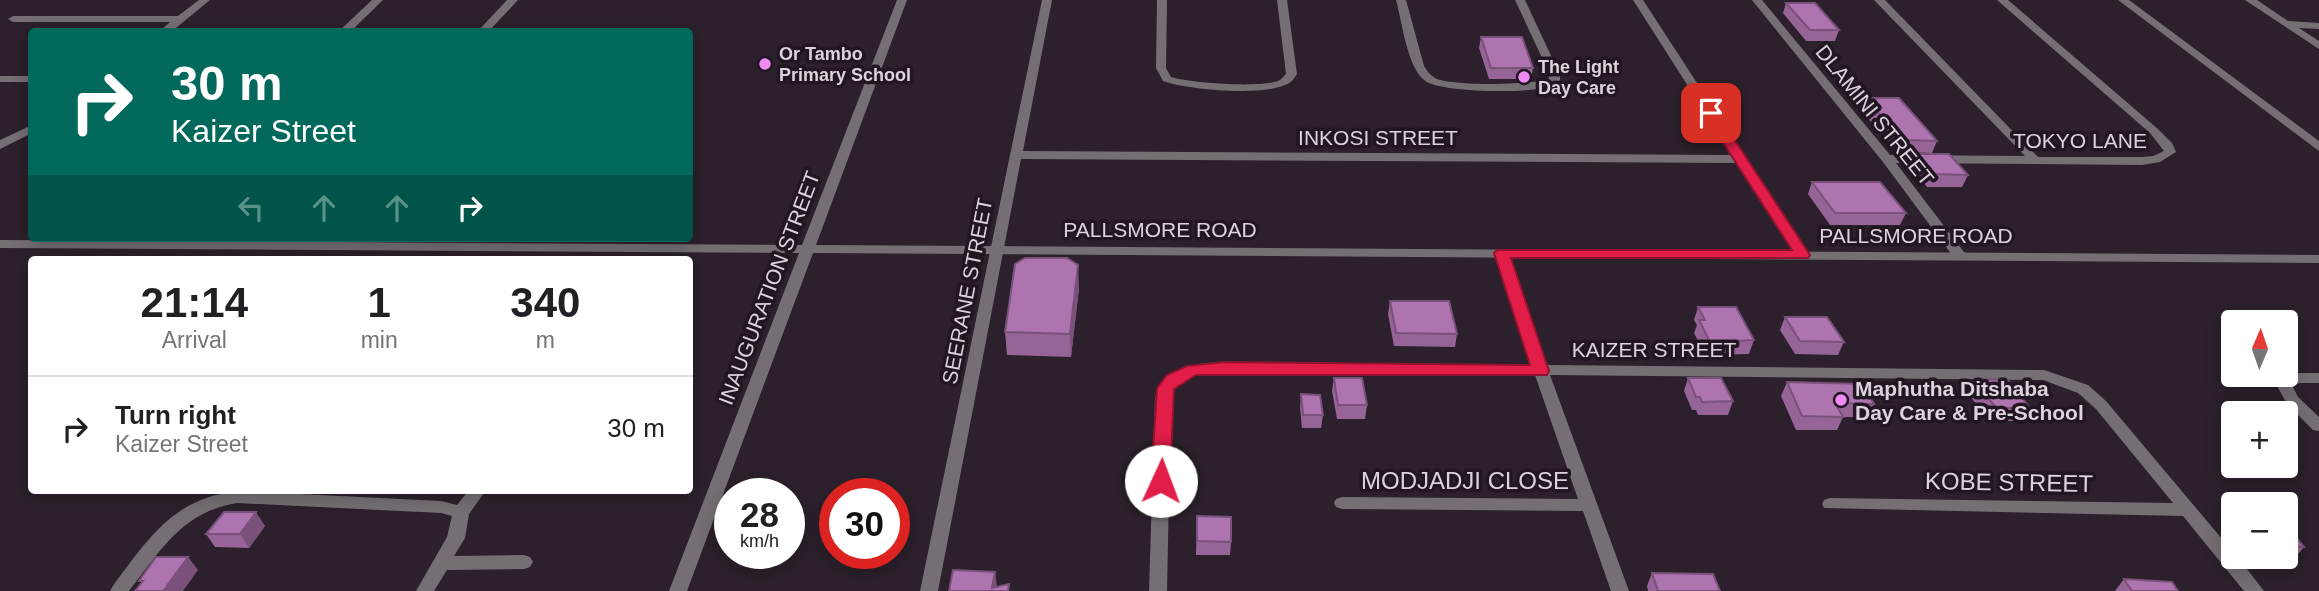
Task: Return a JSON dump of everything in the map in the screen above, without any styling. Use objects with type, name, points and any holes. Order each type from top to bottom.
[{"type":"street","points":[[169,28],[205,0]]},
{"type":"street","points":[[347,28],[378,0]]},
{"type":"street","points":[[486,28],[513,0]]},
{"type":"street","name":"INAUGURATION STREET","points":[[678,591],[902,0]]},
{"type":"street","name":"SEERANE STREET","points":[[929,591],[1047,0]]},
{"type":"street","points":[[1162,0],[1161,68],[1167,79],[1195,85],[1281,83],[1289,78],[1292,68],[1282,0]]},
{"type":"street","points":[[1401,0],[1419,66],[1433,82],[1449,85],[1515,86],[1552,82],[1555,75],[1520,0]]},
{"type":"street","points":[[1638,0],[1802,255]]},
{"type":"street","name":"DLAMINI STREET","points":[[1757,0],[1887,159],[1960,256]]},
{"type":"street","points":[[1879,0],[2035,160]]},
{"type":"street","name":"TOKYO LANE","points":[[1887,159],[2142,161],[2156,159],[2170,152],[2154,131],[2002,0]]},
{"type":"street","points":[[2123,0],[2319,146]]},
{"type":"street","points":[[2250,0],[2319,46]]},
{"type":"street","points":[[13,19],[180,19]]},
{"type":"street","points":[[2286,24],[2319,26]]},
{"type":"street","points":[[0,79],[28,79]]},
{"type":"street","points":[[0,145],[28,130]]},
{"type":"street","name":"INKOSI STREET","points":[[1016,155],[1740,159]]},
{"type":"street","name":"PALLSMORE ROAD","points":[[0,244],[189,242]]},
{"type":"street","name":"PALLSMORE ROAD","points":[[358,242],[807,248],[2319,258]]},
{"type":"street","points":[[1502,253],[1620,591]]},
{"type":"street","name":"KAIZER STREET","points":[[1158,591],[1163,398],[1166,388],[1173,379],[1193,370],[1225,368],[2044,375],[2072,383],[2092,396],[2255,591]]},
{"type":"street","points":[[2319,378],[2297,378],[2287,380],[2284,384],[2292,400],[2319,426]]},
{"type":"street","points":[[425,591],[456,538],[461,512],[475,494]]},
{"type":"street","points":[[119,591],[183,514],[208,495],[428,507],[461,512]]},
{"type":"street","name":"MODJADJI CLOSE","points":[[1342,503],[1589,505]]},
{"type":"street","name":"KOBE STREET","points":[[1830,504],[2188,510]]},
{"type":"street","points":[[441,563],[524,562]]},
{"type":"building","points":[[1786,3],[1815,3],[1839,30],[1810,30]]},
{"type":"building","points":[[1481,37],[1522,37],[1533,68],[1491,68]]},
{"type":"building","points":[[1865,98],[1899,98],[1937,141],[1906,140],[1898,130],[1893,130]]},
{"type":"building","points":[[1916,154],[1949,154],[1968,175],[1932,174]]},
{"type":"building","points":[[1812,182],[1880,182],[1906,213],[1835,213]]},
{"type":"building","points":[[1025,258],[1067,258],[1078,265],[1070,334],[1005,332],[1015,264]]},
{"type":"building","points":[[1390,301],[1449,301],[1457,334],[1396,333]]},
{"type":"building","points":[[1698,307],[1736,307],[1754,340],[1710,342],[1699,320],[1705,320]]},
{"type":"building","points":[[1785,317],[1827,317],[1844,342],[1800,341]]},
{"type":"building","points":[[1334,378],[1362,378],[1367,405],[1338,405]]},
{"type":"building","points":[[1688,378],[1721,378],[1733,401],[1702,402],[1700,397],[1696,397]]},
{"type":"building","points":[[1975,379],[2008,380],[2030,408],[1996,408]]},
{"type":"building","points":[[1787,382],[1863,384],[1874,404],[1835,403],[1843,417],[1802,416]]},
{"type":"building","points":[[1301,394],[1320,395],[1323,415],[1303,415]]},
{"type":"building","points":[[224,512],[256,512],[240,534],[206,534]]},
{"type":"building","points":[[1197,516],[1231,517],[1231,542],[1197,541]]},
{"type":"building","points":[[156,557],[188,557],[163,591],[135,591],[143,581],[139,581]]},
{"type":"building","points":[[953,570],[995,572],[992,588],[1009,584],[1008,591],[949,591]]},
{"type":"building","points":[[1652,573],[1713,574],[1720,591],[1658,591]]},
{"type":"building","points":[[2124,579],[2172,582],[2178,591],[2132,591]]},
{"type":"place","name":"Or Tambo Primary School","points":[[765,64]]},
{"type":"place","name":"The Light Day Care","points":[[1524,77]]},
{"type":"place","name":"Maphutha Ditshaba Day Care & Pre-School","points":[[1841,400]]},
{"type":"route","points":[[1161,481],[1163,398],[1173,379],[1193,370],[1541,371],[1502,253],[1802,255],[1711,113]]}]
